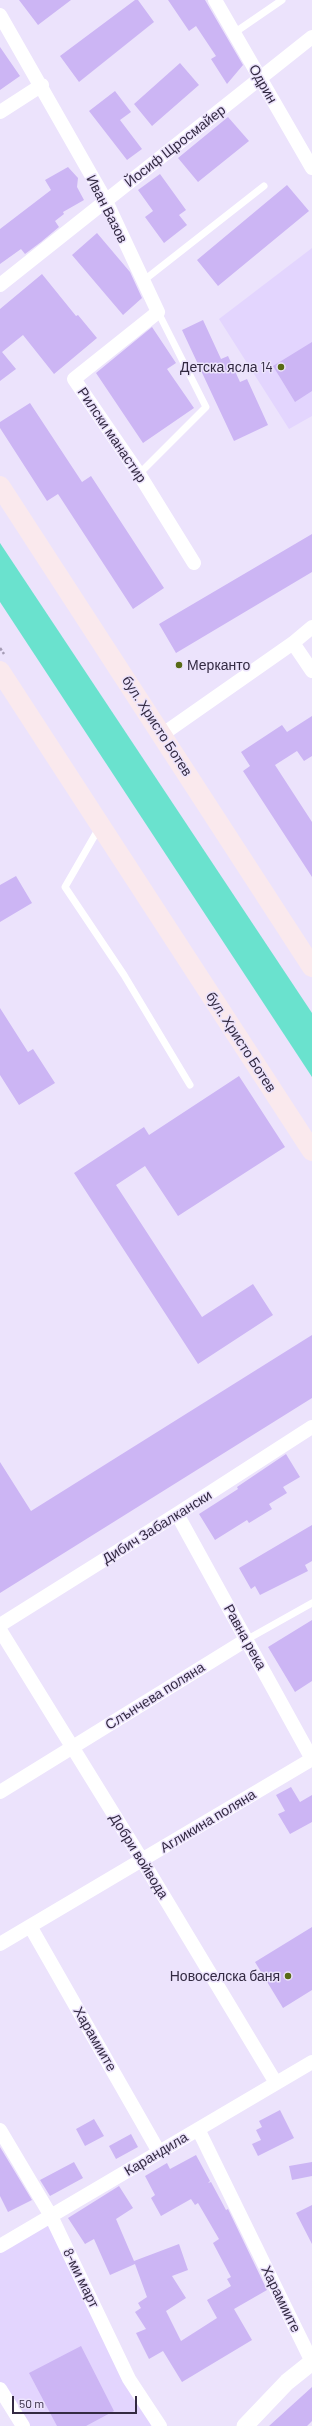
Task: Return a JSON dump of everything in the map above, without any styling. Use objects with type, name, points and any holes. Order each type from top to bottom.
[{"type":"main road","name":"бул. Христо Ботев","points":[[0,486],[312,967]]},
{"type":"main road","name":"бул. Христо Ботев","points":[[0,671],[312,1151]]},
{"type":"street","name":"Одрин","points":[[215,0],[312,168]]},
{"type":"street","name":"Иван Вазов","points":[[0,15],[42,85],[106,201],[142,281],[158,312]]},
{"type":"street","name":"Йосиф Щросмайер","points":[[0,285],[312,37]]},
{"type":"street","points":[[0,112],[42,85]]},
{"type":"street","name":"Рилски манастир","points":[[158,312],[74,378],[139,474],[194,563]]},
{"type":"street","points":[[162,734],[293,643],[312,627]]},
{"type":"street","points":[[293,643],[312,671]]},
{"type":"street","name":"Дибич Забалкански","points":[[0,1625],[178,1514],[312,1427]]},
{"type":"street","name":"Равна река","points":[[178,1514],[312,1759]]},
{"type":"street","name":"Добри войвода","points":[[0,1630],[142,1860],[276,2083]]},
{"type":"street","name":"Слънчева поляна","points":[[0,1792],[246,1640]]},
{"type":"street","name":"Агликина поляна","points":[[0,1944],[312,1759]]},
{"type":"street","name":"Харамиите","points":[[30,1926],[159,2152]]},
{"type":"street","name":"Карандила","points":[[0,2246],[312,2062]]},
{"type":"street","name":"Харамиите","points":[[198,2129],[312,2362]]},
{"type":"street","name":"8-ми март","points":[[0,2130],[51,2216],[129,2379],[160,2426]]},
{"type":"street","points":[[245,2426],[287,2382],[312,2362]]},
{"type":"street","points":[[0,2389],[24,2426]]},
{"type":"lane","points":[[234,32],[282,0]]},
{"type":"lane","points":[[142,281],[264,186]]},
{"type":"lane","name":"Иван Вазов","points":[[139,474],[206,407],[158,312]]},
{"type":"lane","points":[[100,826],[65,887],[124,975],[190,1084]]},
{"type":"lane","name":"Слънчева поляна","points":[[246,1640],[312,1603]]},
{"type":"shaded area","name":"Детска ясла 14","points":[[312,248],[312,416],[289,429],[219,319]]},
{"type":"shaded area","points":[[0,543],[312,1013],[312,1077],[0,602]]},
{"type":"shaded area","points":[[51,2216],[160,2426],[23,2426],[0,2389],[0,2246]]},
{"type":"building","points":[[19,0],[71,0],[38,25]]},
{"type":"building","points":[[135,0],[138,0],[154,22],[79,82],[60,56]]},
{"type":"building","points":[[168,0],[205,0],[243,65],[227,84],[211,59],[216,56],[196,26],[189,31]]},
{"type":"building","points":[[0,47],[20,76],[0,90]]},
{"type":"building","points":[[180,63],[199,85],[152,126],[134,104]]},
{"type":"building","points":[[115,91],[131,112],[120,120],[142,149],[127,160],[89,111]]},
{"type":"building","points":[[228,117],[249,141],[198,182],[178,158]]},
{"type":"building","points":[[68,167],[78,178],[77,187],[84,200],[63,212],[64,214],[55,221],[59,227],[41,242],[25,254],[21,249],[0,264],[0,229],[51,190],[45,180]]},
{"type":"building","points":[[160,174],[186,210],[179,215],[187,225],[164,243],[145,217],[153,211],[138,190]]},
{"type":"building","points":[[287,185],[309,211],[218,286],[197,260]]},
{"type":"building","points":[[97,233],[130,272],[142,298],[123,315],[72,255]]},
{"type":"building","points":[[42,274],[76,316],[78,315],[97,338],[54,374],[23,335],[2,352],[16,369],[0,381],[0,309]]},
{"type":"building","points":[[203,320],[221,359],[228,356],[240,382],[247,379],[268,425],[234,441],[182,330]]},
{"type":"building","points":[[152,327],[176,363],[167,369],[194,408],[143,443],[96,373]]},
{"type":"building","points":[[312,342],[312,391],[295,402],[273,366]]},
{"type":"building","points":[[30,403],[82,482],[91,476],[164,588],[133,609],[58,494],[47,501],[0,428],[0,422]]},
{"type":"building","points":[[312,534],[312,572],[176,653],[159,624]]},
{"type":"building","points":[[312,716],[312,756],[304,761],[297,751],[275,765],[312,822],[312,877],[243,771],[250,766],[241,752],[282,725],[287,732]]},
{"type":"building","points":[[16,876],[32,903],[0,922],[0,885]]},
{"type":"building","points":[[0,1008],[28,1052],[33,1049],[55,1083],[19,1105],[0,1075]]},
{"type":"building","points":[[239,1076],[285,1147],[178,1216],[145,1166],[116,1185],[202,1317],[253,1284],[273,1315],[198,1364],[74,1173],[144,1127],[149,1135]]},
{"type":"building","points":[[312,1335],[312,1398],[0,1593],[0,1462],[31,1511]]},
{"type":"building","points":[[286,1454],[300,1477],[283,1487],[287,1493],[269,1504],[272,1509],[249,1523],[247,1520],[215,1540],[199,1514],[238,1489],[237,1487]]},
{"type":"building","points":[[312,1525],[312,1561],[305,1565],[308,1571],[260,1595],[255,1586],[251,1589],[239,1568]]},
{"type":"building","points":[[312,1620],[312,1681],[295,1692],[268,1647]]},
{"type":"building","points":[[291,1787],[300,1802],[312,1795],[312,1822],[290,1834],[278,1814],[285,1811],[276,1795]]},
{"type":"building","name":"Новоселска баня","points":[[312,1927],[312,1990],[283,2008],[255,1962]]},
{"type":"building","points":[[280,2110],[294,2138],[258,2156],[252,2144],[261,2140],[256,2130],[262,2127],[259,2121]]},
{"type":"building","points":[[94,2119],[104,2136],[85,2146],[76,2129]]},
{"type":"building","points":[[131,2134],[138,2147],[116,2159],[109,2146]]},
{"type":"building","points":[[0,2147],[32,2200],[8,2212],[0,2196]]},
{"type":"building","points":[[196,2155],[210,2181],[208,2183],[211,2182],[226,2210],[228,2209],[267,2290],[234,2309],[252,2340],[182,2382],[163,2351],[149,2359],[136,2333],[146,2329],[135,2312],[141,2308],[138,2303],[147,2297],[135,2264],[110,2275],[94,2239],[85,2244],[68,2218],[119,2186],[133,2208],[116,2219],[134,2261],[179,2244],[188,2270],[172,2276],[186,2298],[166,2311],[181,2341],[217,2318],[207,2300],[231,2286],[227,2279],[231,2277],[213,2243],[219,2239],[198,2203],[195,2205],[191,2199],[161,2216],[151,2198],[155,2195],[145,2176],[167,2163],[170,2169]]},
{"type":"building","points":[[74,2162],[83,2178],[50,2196],[40,2180]]},
{"type":"building","points":[[312,2162],[312,2176],[292,2180],[289,2166]]},
{"type":"building","points":[[312,2205],[312,2244],[296,2213]]},
{"type":"building","points":[[81,2346],[114,2411],[86,2426],[57,2426],[29,2373]]},
{"type":"building","points":[[312,2387],[312,2421],[307,2426],[269,2426]]},
{"type":"place","name":"Детска ясла 14","points":[[281,367]]},
{"type":"place","name":"Мерканто","points":[[179,665]]},
{"type":"place","name":"Новоселска баня","points":[[288,1976]]}]
